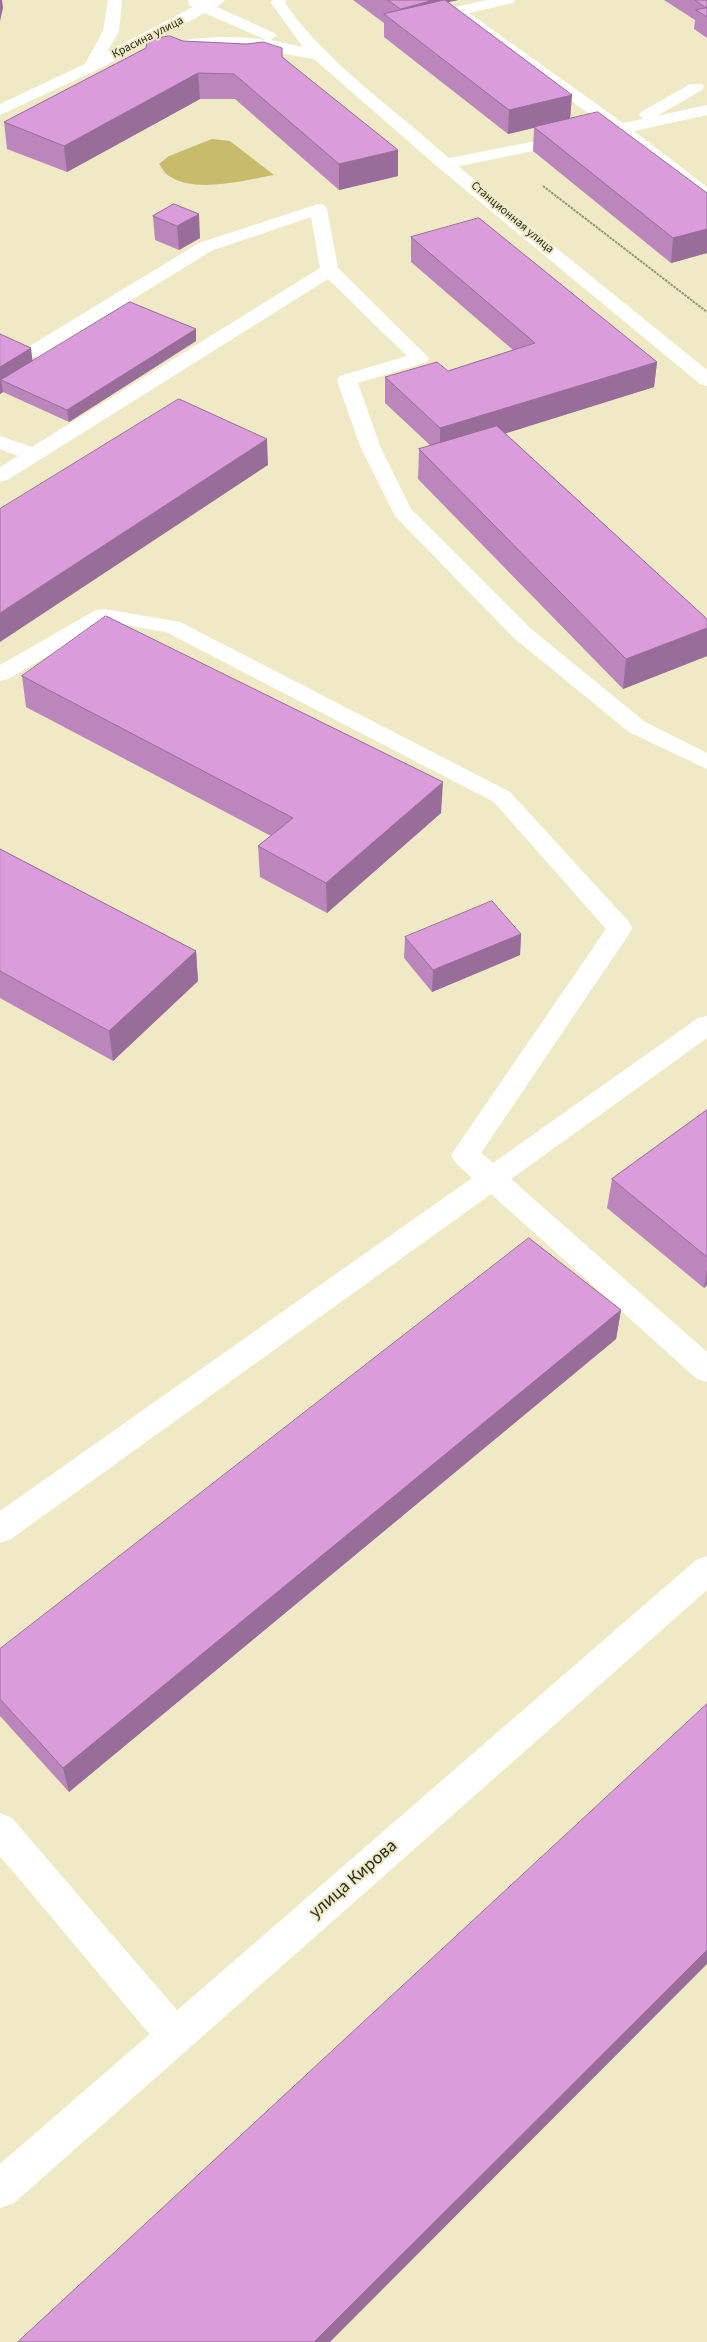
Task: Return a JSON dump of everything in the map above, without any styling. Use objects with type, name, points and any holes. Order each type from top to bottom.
[{"type":"main road","points":[[91,67],[112,31],[116,0]]},
{"type":"main road","name":"Станционная улица","points":[[190,0],[212,4],[319,55]]},
{"type":"main road","name":"Станционная улица","points":[[279,0],[278,3],[297,31],[319,55],[445,164],[707,380]]},
{"type":"main road","points":[[508,0],[457,11],[621,129],[707,195]]},
{"type":"main road","name":"Красина улица","points":[[91,67],[212,4]]},
{"type":"main road","points":[[0,110],[91,67],[188,42],[222,40],[267,44],[319,55]]},
{"type":"main road","points":[[621,129],[696,87]]},
{"type":"main road","points":[[445,164],[707,110]]},
{"type":"main road","points":[[32,353],[205,247],[318,209],[329,270],[420,358],[346,380],[370,446],[402,512],[522,633],[637,727],[707,762]]},
{"type":"main road","points":[[0,476],[329,270]]},
{"type":"main road","points":[[0,442],[34,455]]},
{"type":"main road","points":[[0,674],[104,615],[172,627],[502,797],[620,928],[465,1155],[707,1370]]},
{"type":"main road","points":[[0,1529],[707,1025]]},
{"type":"main road","name":"улица Кирова","points":[[0,2189],[707,1570]]},
{"type":"main road","points":[[0,1830],[175,2036]]},
{"type":"shaded area","points":[[212,139],[230,141],[274,175],[221,184],[193,184],[169,176],[159,164],[169,156]]},
{"type":"building","points":[[388,0],[428,0],[430,1],[401,9]]},
{"type":"building","points":[[445,0],[572,95],[509,110],[384,14]]},
{"type":"building","points":[[695,0],[707,0],[707,8]]},
{"type":"building","points":[[707,8],[707,17],[696,10]]},
{"type":"building","points":[[170,36],[183,41],[246,44],[263,42],[282,48],[282,57],[398,150],[339,164],[234,74],[198,73],[64,146],[4,122],[146,48],[147,40]]},
{"type":"building","points":[[598,112],[707,193],[707,229],[673,238],[534,127]]},
{"type":"building","points":[[174,204],[199,214],[177,226],[153,216]]},
{"type":"building","points":[[479,218],[657,362],[440,428],[385,377],[437,362],[448,371],[535,343],[411,237]]},
{"type":"building","points":[[130,302],[196,329],[67,410],[1,380]]},
{"type":"building","points":[[0,334],[31,348],[0,367]]},
{"type":"building","points":[[179,399],[267,439],[0,613],[0,509]]},
{"type":"building","points":[[497,426],[707,619],[707,628],[626,659],[419,449]]},
{"type":"building","points":[[106,616],[443,782],[326,883],[258,846],[293,818],[22,676]]},
{"type":"building","points":[[0,849],[196,951],[109,1031],[0,971]]},
{"type":"building","points":[[492,901],[521,934],[433,970],[405,937]]},
{"type":"building","points":[[707,1110],[707,1257],[612,1179]]},
{"type":"building","points":[[529,1238],[621,1310],[63,1768],[0,1699],[0,1649]]},
{"type":"building","points":[[707,1704],[707,1950],[314,2342],[18,2342]]}]
